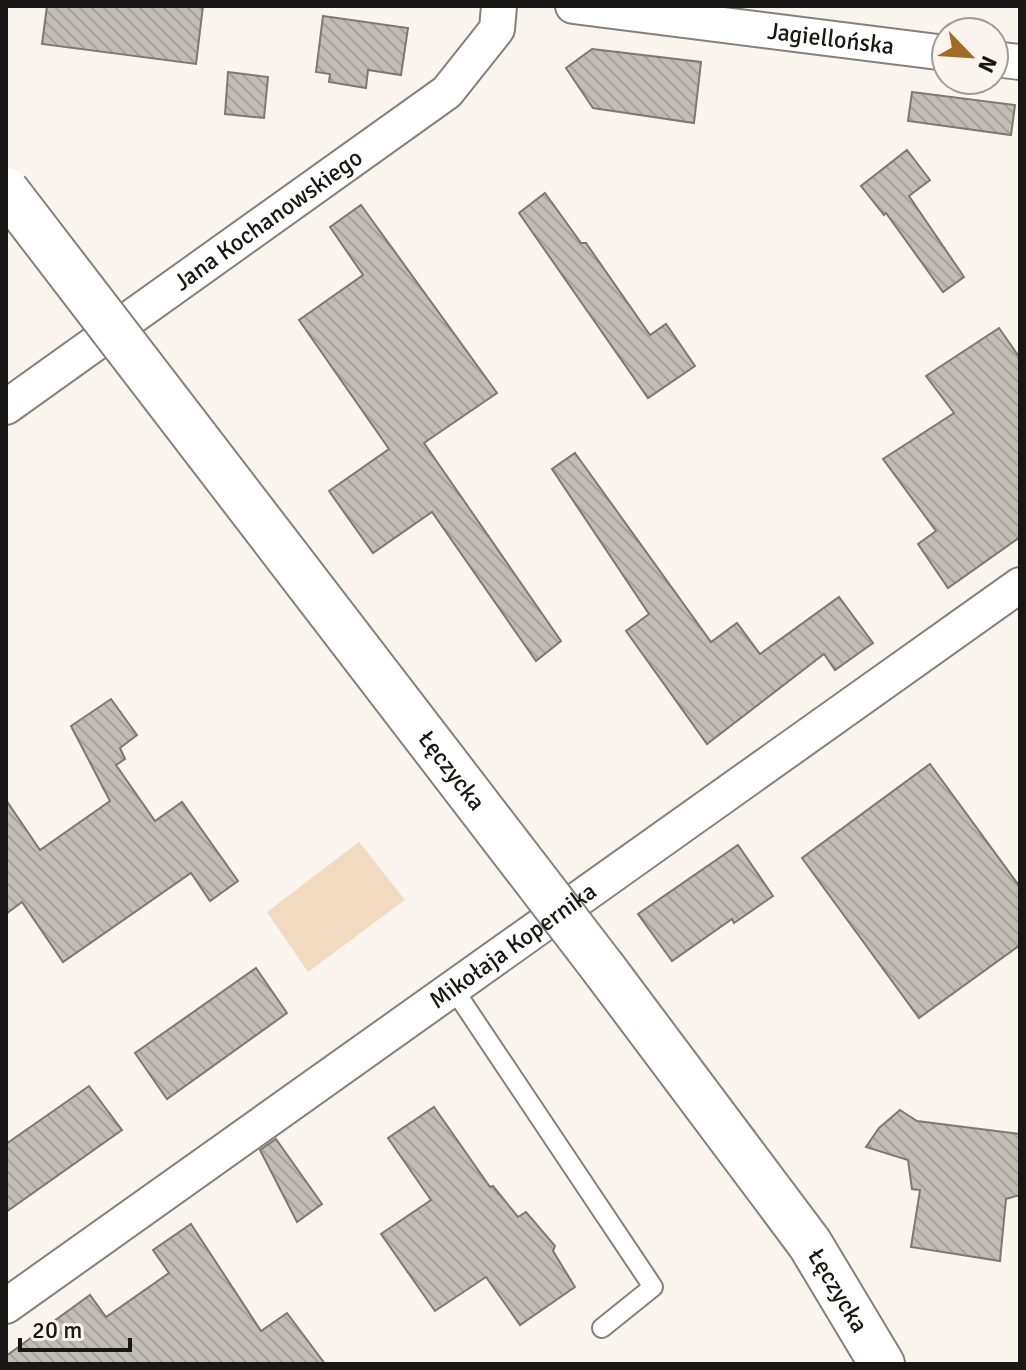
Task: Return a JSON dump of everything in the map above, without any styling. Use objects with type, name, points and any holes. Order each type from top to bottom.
[{"type":"street","name":"Jana Kochanowskiego","points":[[6,407],[447,92],[497,29],[499,6]]},
{"type":"street","name":"Jagiellońska","points":[[573,6],[930,51]]},
{"type":"street","name":"Łęczycka","points":[[6,190],[604,969],[810,1244],[882,1364]]},
{"type":"street","name":"Mikołaja Kopernika","points":[[6,1306],[1020,585]]},
{"type":"lane","points":[[453,988],[653,1287],[602,1328]]},
{"type":"shaded area","points":[[359,842],[405,900],[308,972],[267,912]]},
{"type":"building","points":[[47,6],[203,6],[196,64],[42,44]]},
{"type":"building","points":[[323,16],[408,28],[401,75],[368,70],[366,88],[329,82],[330,74],[316,72]]},
{"type":"building","points":[[592,49],[701,62],[694,123],[593,108],[566,68]]},
{"type":"building","points":[[228,72],[268,77],[264,118],[225,114]]},
{"type":"building","points":[[912,92],[1015,105],[1011,135],[908,121]]},
{"type":"building","points":[[907,150],[930,180],[909,196],[964,277],[943,292],[886,213],[884,215],[861,186]]},
{"type":"building","points":[[545,193],[581,243],[586,243],[650,335],[666,324],[695,366],[648,398],[519,213]]},
{"type":"building","points":[[361,205],[497,393],[424,443],[561,641],[536,661],[432,512],[373,553],[329,491],[389,449],[299,320],[363,275],[330,227]]},
{"type":"building","points":[[999,328],[1020,358],[1020,537],[948,588],[918,544],[936,531],[883,459],[954,413],[926,376]]},
{"type":"building","points":[[575,453],[711,642],[737,623],[760,654],[839,597],[873,643],[835,670],[824,654],[707,744],[626,631],[649,614],[552,469]]},
{"type":"building","points":[[111,699],[137,735],[120,748],[125,759],[116,765],[155,821],[182,802],[238,881],[210,901],[191,873],[63,962],[22,902],[6,914],[6,800],[40,850],[110,801],[71,726]]},
{"type":"building","points":[[930,764],[1020,887],[1020,945],[919,1018],[802,858]]},
{"type":"building","points":[[738,845],[773,896],[734,923],[732,919],[672,961],[638,914]]},
{"type":"building","points":[[256,968],[287,1013],[167,1099],[135,1053]]},
{"type":"building","points":[[89,1086],[122,1130],[6,1212],[6,1144]]},
{"type":"building","points":[[434,1107],[490,1187],[493,1186],[518,1217],[526,1212],[555,1246],[553,1251],[575,1287],[520,1325],[486,1277],[435,1311],[381,1234],[431,1200],[388,1138]]},
{"type":"building","points":[[900,1110],[917,1121],[1020,1134],[1020,1195],[1006,1199],[1000,1261],[911,1247],[920,1190],[912,1189],[908,1160],[866,1147],[879,1128]]},
{"type":"building","points":[[276,1139],[322,1204],[297,1222],[260,1150]]},
{"type":"building","points":[[191,1224],[261,1331],[287,1313],[325,1364],[6,1364],[6,1356],[90,1295],[106,1317],[169,1273],[153,1250]]}]
